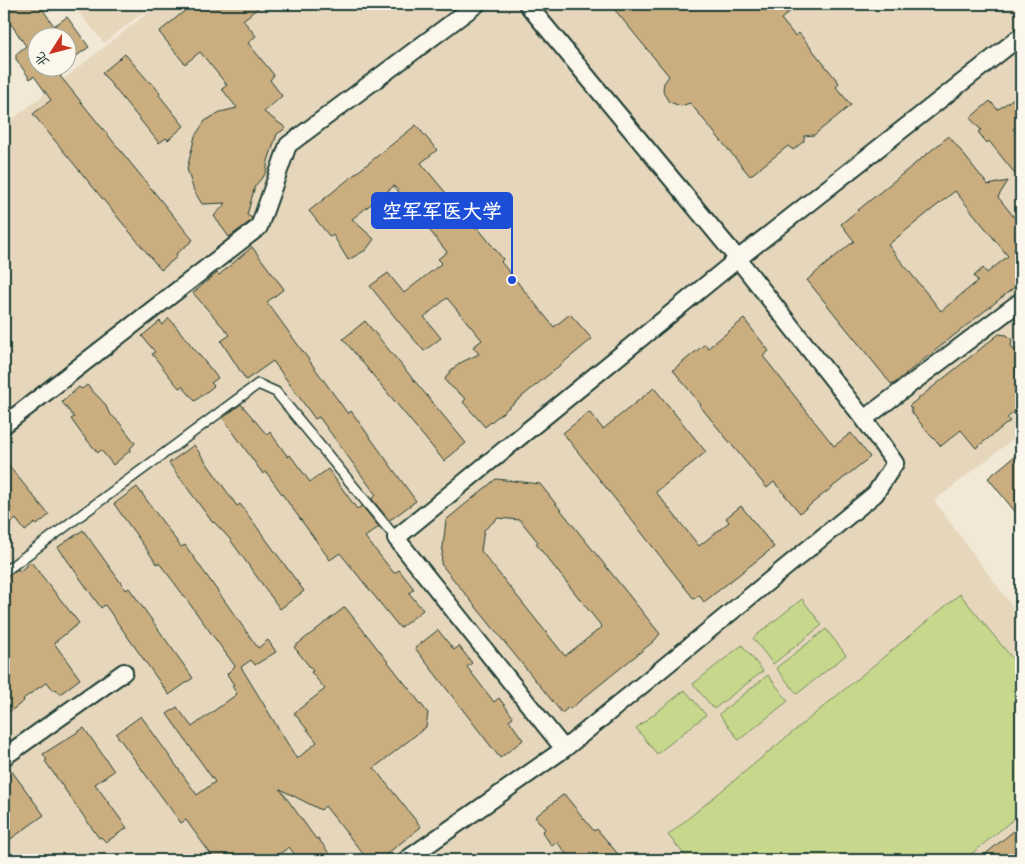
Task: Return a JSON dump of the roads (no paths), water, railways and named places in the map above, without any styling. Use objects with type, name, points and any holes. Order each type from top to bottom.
[{"type":"street","points":[[4,425],[259,227],[288,145],[477,4]]},
{"type":"street","points":[[406,860],[564,748],[875,494],[895,462],[864,419],[738,259],[527,4]]},
{"type":"street","points":[[564,748],[396,538],[738,259],[1021,36]]},
{"type":"street","points":[[864,419],[1021,301]]},
{"type":"street","points":[[4,756],[124,672]]},
{"type":"lane","points":[[4,572],[258,384],[276,392],[396,538]]},
{"type":"place","name":"空军军医大学","points":[[512,280]]}]
